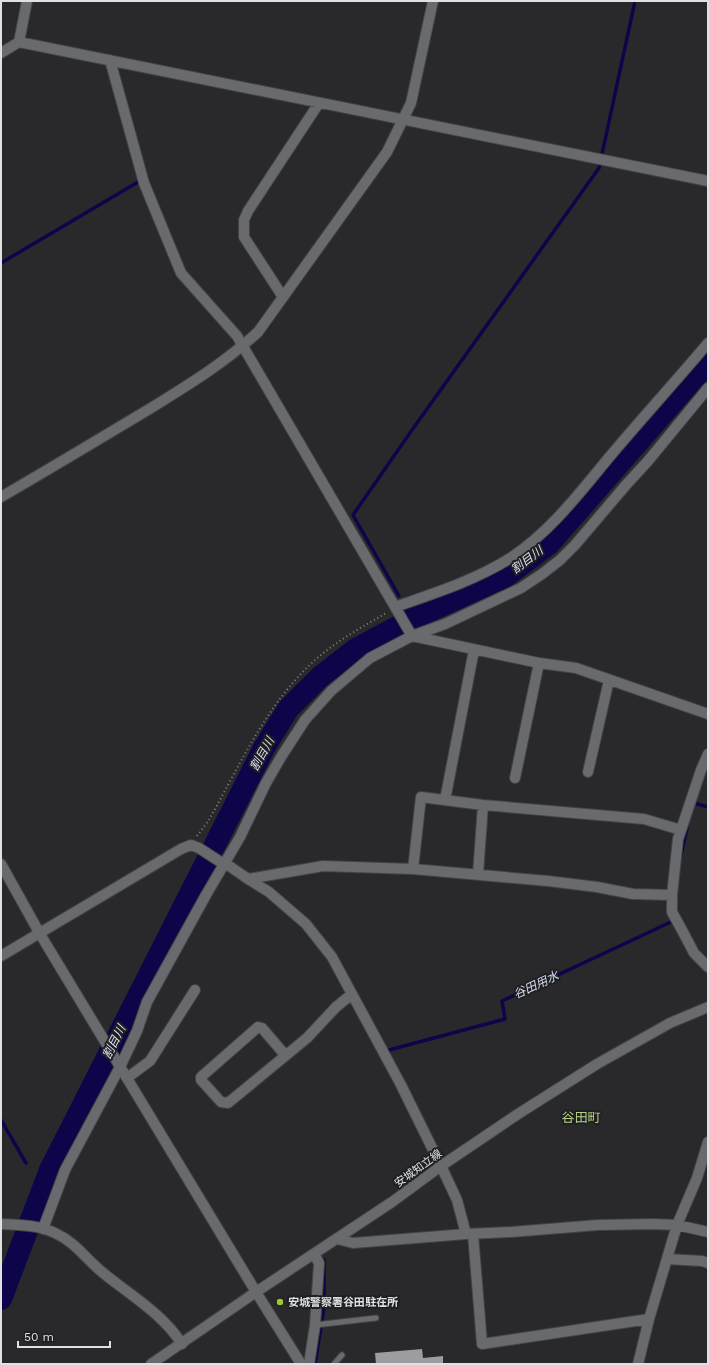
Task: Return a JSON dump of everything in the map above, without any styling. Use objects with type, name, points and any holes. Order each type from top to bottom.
[{"type":"street","points":[[19,42],[27,1]]},
{"type":"street","points":[[1,497],[86,448],[171,395],[217,365],[258,332],[387,152],[411,103],[433,1]]},
{"type":"street","points":[[1,53],[19,42],[708,181]]},
{"type":"street","points":[[110,60],[144,183],[180,273],[237,336],[243,345],[412,636],[539,664],[576,668],[708,714]]},
{"type":"street","points":[[282,297],[244,237],[244,220],[248,211],[319,103]]},
{"type":"street","points":[[395,607],[451,587],[489,570],[511,557],[534,540],[570,505],[708,343]]},
{"type":"street","points":[[43,1229],[65,1170],[120,1067],[147,1002],[206,895],[222,862],[281,757],[305,720],[331,691],[370,658],[412,636],[445,624],[521,588],[560,560],[575,545],[648,461],[708,388]]},
{"type":"street","points":[[445,800],[474,650]]},
{"type":"street","points":[[515,778],[539,664]]},
{"type":"street","points":[[588,772],[610,680]]},
{"type":"street","points":[[708,754],[701,770],[678,838],[672,895],[672,912],[694,954],[708,967]]},
{"type":"street","points":[[413,869],[421,797],[483,805],[644,819],[681,830]]},
{"type":"street","points":[[478,874],[483,805]]},
{"type":"street","points":[[1,956],[181,849],[195,847],[222,862],[269,892],[306,924],[332,957],[352,994],[400,1083],[457,1200],[469,1234],[482,1344],[649,1319]]},
{"type":"street","points":[[1,864],[40,934],[301,1364]]},
{"type":"street","points":[[248,880],[324,866],[413,869],[555,882],[597,887],[634,894],[672,895]]},
{"type":"street","points":[[127,1078],[150,1062],[195,990]]},
{"type":"street","points":[[285,1055],[262,1028],[258,1027],[201,1077],[201,1080],[221,1102],[228,1103],[307,1038],[336,1007],[352,994]]},
{"type":"street","name":"安城知立線","points":[[151,1364],[392,1202],[441,1166],[518,1114],[597,1064],[670,1022],[708,1007]]},
{"type":"street","points":[[638,1364],[649,1319],[677,1225],[705,1162],[708,1142]]},
{"type":"street","points":[[1,1224],[16,1224],[43,1229],[55,1233],[73,1243],[102,1271],[151,1309],[174,1332],[182,1344]]},
{"type":"street","points":[[337,1239],[353,1243],[598,1224],[677,1225],[708,1232]]},
{"type":"street","points":[[309,1364],[316,1325],[319,1263],[314,1254]]},
{"type":"street","points":[[667,1259],[702,1261],[708,1263]]},
{"type":"lane","points":[[316,1325],[376,1318]]},
{"type":"lane","points":[[334,1364],[342,1355]]},
{"type":"path","points":[[195,847],[268,715],[296,680],[315,660],[355,631],[395,607]]},
{"type":"building","points":[[422,1349],[423,1358],[443,1356],[443,1364],[376,1364],[375,1353]]},
{"type":"waterway","points":[[399,596],[353,515],[599,168],[635,1]]},
{"type":"waterway","points":[[1,263],[138,182]]},
{"type":"waterway","name":"割目川","points":[[1,1299],[50,1170],[264,748],[288,709],[321,676],[356,649],[412,619],[505,577],[549,544],[708,362]]},
{"type":"waterway","name":"割目川","points":[[410,614],[412,619]]},
{"type":"waterway","name":"谷田用水","points":[[693,805],[694,803],[708,807]]},
{"type":"waterway","name":"谷田用水","points":[[681,855],[687,828]]},
{"type":"waterway","name":"谷田用水","points":[[389,1050],[505,1019],[502,1001],[673,921]]},
{"type":"waterway","points":[[1,1120],[26,1163]]},
{"type":"waterway","points":[[41,1168],[50,1170]]},
{"type":"waterway","name":"谷田用水","points":[[315,1364],[324,1308],[324,1260]]},
{"type":"place","name":"安城警察署谷田駐在所","points":[[280,1302]]},
{"type":"district","name":"谷田町","points":[[581,1117]]}]
